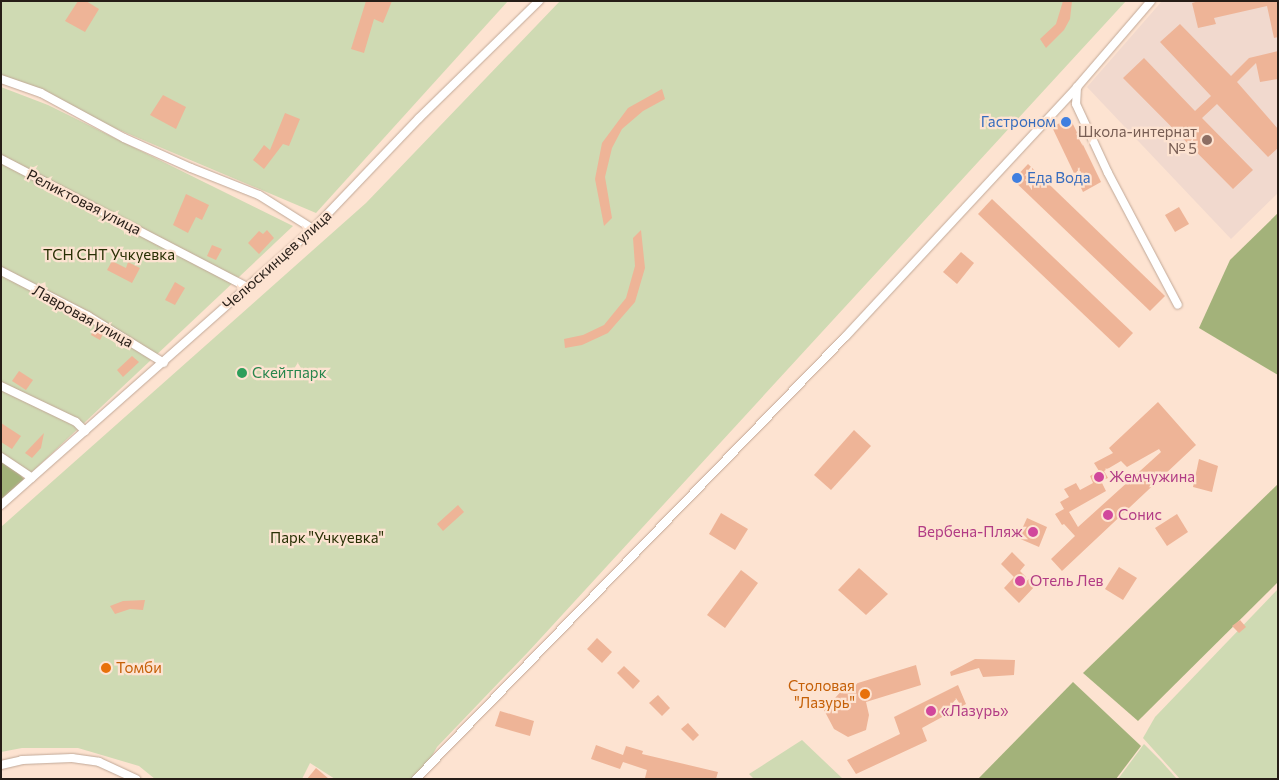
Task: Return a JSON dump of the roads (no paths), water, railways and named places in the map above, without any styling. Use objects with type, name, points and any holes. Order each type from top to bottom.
[{"type":"street","name":"Челюскинцев улица","points":[[1,505],[313,230],[420,118],[540,1]]},
{"type":"street","points":[[416,779],[843,339],[1077,88],[1151,1]]},
{"type":"street","points":[[1,78],[41,93],[166,156],[259,195],[313,230]]},
{"type":"street","points":[[1077,88],[1076,104],[1178,305]]},
{"type":"street","name":"Реликтовая улица","points":[[1,159],[247,287]]},
{"type":"street","name":"Лавровая улица","points":[[1,271],[88,316],[164,363]]},
{"type":"street","points":[[1,386],[76,422],[85,432]]},
{"type":"street","points":[[1,457],[32,478]]},
{"type":"street","points":[[1,765],[22,760],[72,758],[99,762],[136,779]]},
{"type":"place","name":"Гастроном","points":[[1066,122]]},
{"type":"place","name":"Школа-интернат № 5","points":[[1207,140]]},
{"type":"place","name":"Еда Вода","points":[[1017,178]]},
{"type":"place","name":"Скейтпарк","points":[[242,373]]},
{"type":"place","name":"Жемчужина","points":[[1099,477]]},
{"type":"place","name":"Сонис","points":[[1108,515]]},
{"type":"place","name":"Вербена-Пляж","points":[[1033,532]]},
{"type":"place","name":"Отель Лев","points":[[1020,581]]},
{"type":"place","name":"Томби","points":[[106,668]]},
{"type":"place","name":"Столовая \"Лазурь\"","points":[[865,694]]},
{"type":"place","name":"«Лазурь»","points":[[931,711]]},
{"type":"park label","name":"ТСН СНТ Учкуевка","points":[[109,255]]},
{"type":"park label","name":"Парк \"Учкуевка\"","points":[[327,538]]}]
